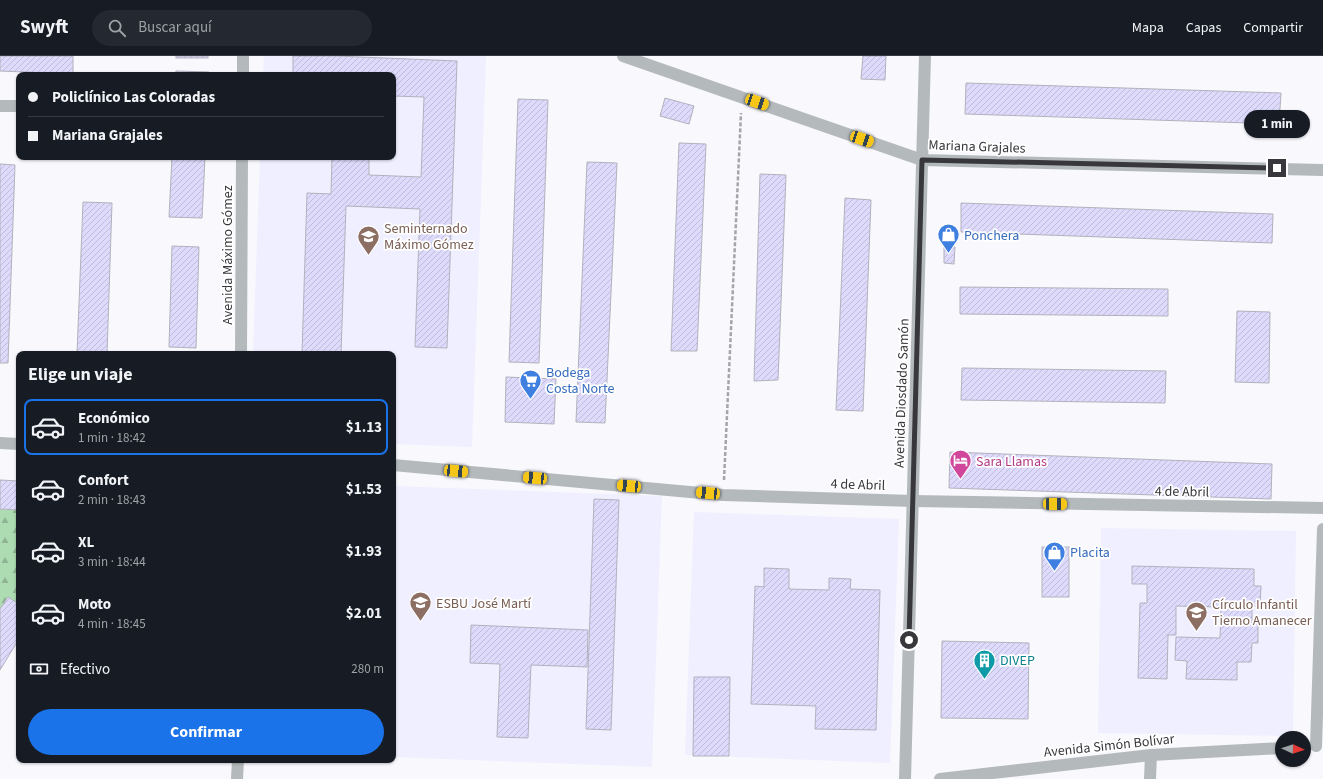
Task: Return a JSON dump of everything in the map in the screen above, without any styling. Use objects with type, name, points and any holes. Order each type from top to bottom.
[{"type":"street","points":[[243,56],[243,72]]},
{"type":"street","name":"Mariana Grajales","points":[[623,56],[922,160],[1323,170]]},
{"type":"street","name":"Avenida Diosdado Samón","points":[[905,779],[925,56]]},
{"type":"street","points":[[0,106],[16,106]]},
{"type":"street","name":"Avenida Máximo Gómez","points":[[241,351],[242,160]]},
{"type":"street","points":[[0,443],[16,444]]},
{"type":"street","name":"4 de Abril","points":[[396,465],[723,494],[913,501],[1323,508]]},
{"type":"street","points":[[1314,746],[1323,529]]},
{"type":"street","name":"Avenida Simón Bolívar","points":[[940,779],[1151,755],[1275,748]]},
{"type":"street","points":[[1150,779],[1151,755]]},
{"type":"street","points":[[237,779],[238,763]]},
{"type":"path","points":[[723,494],[742,97]]},
{"type":"shaded area","name":"Seminternado Máximo Gómez","points":[[264,56],[486,57],[472,447],[396,444],[396,351],[253,351],[260,160],[396,160],[396,72],[263,72]]},
{"type":"shaded area","points":[[396,486],[662,496],[652,767],[396,757]]},
{"type":"shaded area","points":[[694,512],[899,519],[890,763],[685,755]]},
{"type":"shaded area","name":"Círculo Infantil Tierno Amanecer","points":[[1101,528],[1296,531],[1293,731],[1275,731],[1275,736],[1098,733]]},
{"type":"green space","points":[[0,509],[16,510],[16,602],[8,597],[0,609]]},
{"type":"building","points":[[0,56],[73,56],[73,72],[0,71]]},
{"type":"building","points":[[176,56],[208,56],[208,58],[176,58]]},
{"type":"building","points":[[293,56],[336,56],[457,61],[447,348],[415,347],[420,209],[346,206],[341,351],[302,351],[307,193],[331,194],[332,160],[369,160],[369,175],[421,177],[424,97],[396,96],[396,72],[293,72]]},
{"type":"building","points":[[863,56],[886,56],[885,80],[861,79]]},
{"type":"building","points":[[176,71],[209,72],[176,72]]},
{"type":"building","points":[[966,83],[1281,93],[1279,124],[965,114]]},
{"type":"building","points":[[665,98],[694,106],[689,124],[660,116]]},
{"type":"building","points":[[518,99],[548,100],[539,363],[509,362]]},
{"type":"building","points":[[679,143],[706,144],[697,351],[671,351]]},
{"type":"building","points":[[172,160],[205,160],[202,218],[169,217]]},
{"type":"building","points":[[587,162],[617,163],[605,423],[576,422]]},
{"type":"building","points":[[0,164],[15,165],[8,363],[0,363]]},
{"type":"building","points":[[760,174],[786,175],[778,380],[754,381]]},
{"type":"building","points":[[845,198],[871,200],[863,411],[836,410]]},
{"type":"building","points":[[83,202],[112,203],[107,351],[77,351]]},
{"type":"building","points":[[961,203],[1273,214],[1272,243],[961,232]]},
{"type":"building","points":[[172,246],[199,247],[196,348],[169,347]]},
{"type":"building","name":"Ponchera","points":[[944,246],[955,247],[954,264],[944,263]]},
{"type":"building","points":[[960,287],[1168,289],[1168,316],[960,314]]},
{"type":"building","points":[[1237,311],[1270,312],[1269,383],[1235,382]]},
{"type":"building","points":[[962,368],[1166,371],[1165,403],[961,400]]},
{"type":"building","name":"Bodega Costa Norte","points":[[506,377],[556,379],[554,424],[505,422]]},
{"type":"building","points":[[950,452],[1272,464],[1271,499],[949,488]]},
{"type":"building","points":[[0,480],[16,481],[16,510],[0,509]]},
{"type":"building","points":[[594,499],[619,500],[611,730],[586,729]]},
{"type":"building","name":"Placita","points":[[1042,547],[1069,547],[1069,597],[1042,597]]},
{"type":"building","points":[[1132,566],[1254,569],[1254,586],[1261,586],[1260,606],[1252,606],[1252,622],[1258,622],[1258,643],[1252,643],[1251,662],[1237,662],[1237,680],[1186,679],[1187,661],[1175,660],[1176,637],[1220,638],[1221,607],[1176,606],[1176,635],[1168,635],[1167,679],[1138,678],[1140,603],[1147,603],[1147,584],[1132,584]]},
{"type":"building","points":[[764,568],[789,569],[789,589],[829,590],[829,578],[851,579],[850,589],[880,590],[876,730],[815,729],[816,706],[751,704],[755,586],[764,587]]},
{"type":"building","points":[[8,597],[16,602],[16,644],[0,670],[0,609]]},
{"type":"building","points":[[471,625],[588,630],[587,667],[531,665],[528,738],[497,737],[500,664],[470,663]]},
{"type":"building","name":"DIVEP","points":[[942,641],[1029,643],[1028,719],[941,718]]},
{"type":"building","points":[[694,677],[730,677],[729,756],[693,756]]},
{"type":"place","name":"Ponchera","points":[[949,254]]},
{"type":"place","name":"Seminternado Máximo Gómez","points":[[368,256]]},
{"type":"place","name":"Bodega Costa Norte","points":[[530,400]]},
{"type":"place","name":"Sara Llamas","points":[[961,480]]},
{"type":"place","name":"Placita","points":[[1055,572]]},
{"type":"place","name":"ESBU José Martí","points":[[421,622]]},
{"type":"place","name":"Círculo Infantil Tierno Amanecer","points":[[1197,632]]},
{"type":"place","name":"DIVEP","points":[[985,680]]},
{"type":"route","points":[[909,640],[922,160],[1277,168]]}]
